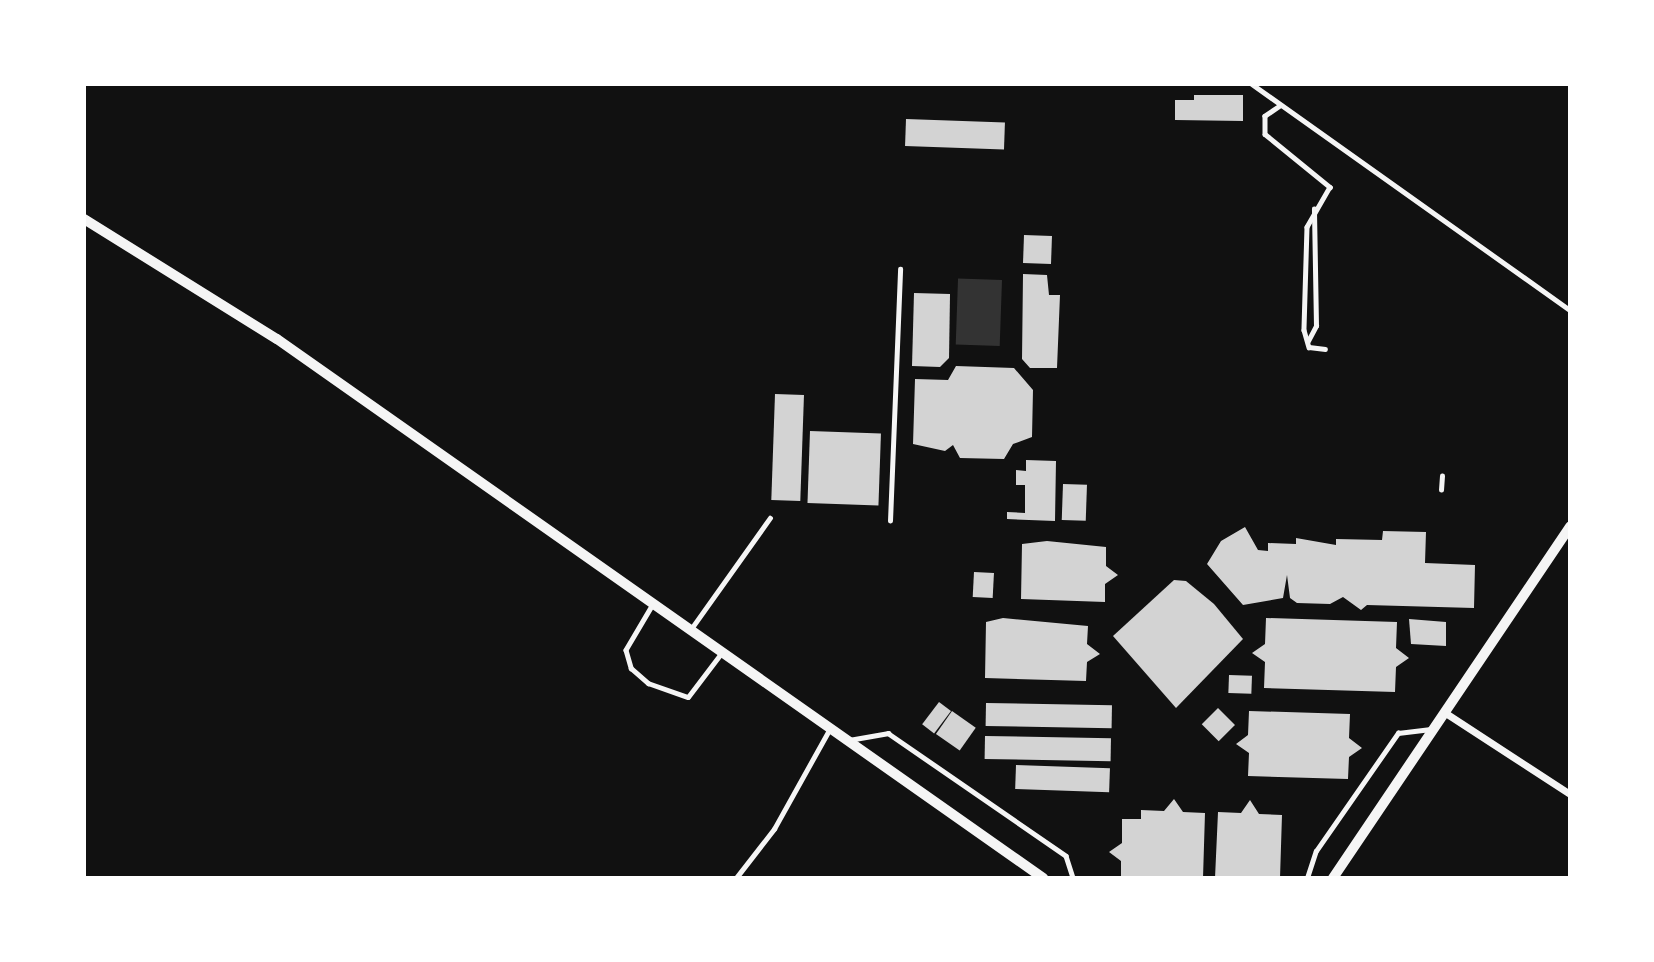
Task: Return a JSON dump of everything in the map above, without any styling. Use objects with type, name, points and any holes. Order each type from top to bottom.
[{"type":"street","points":[[84,219],[277,339],[720,655],[1043,878]]},
{"type":"street","points":[[1333,878],[1570,526]]},
{"type":"street","points":[[1444,712],[1570,794]]},
{"type":"lane","points":[[1252,84],[1570,310]]},
{"type":"lane","points":[[1281,105],[1265,116],[1265,134],[1330,187],[1314,208],[1307,227],[1307,342],[1313,350],[1325,349]]},
{"type":"lane","points":[[1307,342],[1316,326],[1314,208]]},
{"type":"lane","points":[[890,521],[900,269]]},
{"type":"lane","points":[[1441,490],[1442,476]]},
{"type":"lane","points":[[688,632],[769,518]]},
{"type":"lane","points":[[652,606],[626,650],[632,668],[648,683],[673,696],[688,696],[720,655]]},
{"type":"lane","points":[[1307,878],[1316,850],[1398,733],[1434,729]]},
{"type":"lane","points":[[736,878],[774,830],[829,730]]},
{"type":"lane","points":[[844,741],[888,733],[1066,856],[1073,878]]},
{"type":"shaded area","points":[[958,278],[1002,280],[1000,346],[956,344]]},
{"type":"building","points":[[1194,95],[1243,95],[1243,121],[1175,120],[1175,100],[1194,100]]},
{"type":"building","points":[[906,119],[1005,122],[1004,149],[905,146]]},
{"type":"building","points":[[1024,235],[1052,236],[1051,264],[1023,263]]},
{"type":"building","points":[[1023,274],[1047,275],[1049,295],[1060,295],[1057,368],[1030,368],[1022,359]]},
{"type":"building","points":[[914,293],[950,294],[949,358],[940,367],[912,366]]},
{"type":"building","points":[[956,366],[1014,368],[1033,390],[1032,437],[1013,444],[1004,459],[960,458],[953,445],[945,451],[913,444],[915,379],[948,380]]},
{"type":"building","points":[[775,394],[804,395],[800,501],[771,500]]},
{"type":"building","points":[[810,431],[881,433],[878,505],[807,503]]},
{"type":"building","points":[[1026,460],[1056,461],[1055,521],[1007,519],[1007,512],[1025,513],[1025,485],[1016,485],[1016,470],[1026,471]]},
{"type":"building","points":[[1063,484],[1087,485],[1086,521],[1062,520]]},
{"type":"building","points":[[1245,527],[1258,550],[1268,551],[1268,543],[1296,544],[1296,538],[1336,545],[1336,539],[1382,540],[1383,531],[1426,532],[1425,563],[1475,565],[1474,608],[1367,605],[1361,610],[1343,597],[1330,604],[1297,603],[1290,598],[1287,575],[1283,598],[1243,605],[1207,564],[1221,541]]},
{"type":"building","points":[[1047,541],[1106,547],[1106,566],[1118,575],[1105,584],[1105,602],[1021,599],[1022,544]]},
{"type":"building","points":[[974,572],[994,573],[993,598],[973,597]]},
{"type":"building","points":[[1174,580],[1186,581],[1214,604],[1243,639],[1176,708],[1113,636]]},
{"type":"building","points":[[1003,618],[1088,626],[1087,644],[1100,654],[1087,662],[1086,681],[985,678],[986,622]]},
{"type":"building","points":[[1266,618],[1397,622],[1396,648],[1409,658],[1396,667],[1395,692],[1264,688],[1265,662],[1252,653],[1265,644]]},
{"type":"building","points":[[1409,619],[1446,622],[1446,646],[1411,644]]},
{"type":"building","points":[[1229,675],[1252,676],[1251,694],[1228,693]]},
{"type":"building","points":[[939,702],[951,711],[934,733],[922,724]]},
{"type":"building","points":[[986,703],[1112,705],[1112,728],[986,726]]},
{"type":"building","points":[[1218,708],[1235,725],[1219,741],[1202,724]]},
{"type":"building","points":[[952,711],[976,728],[960,751],[936,734]]},
{"type":"building","points":[[1249,711],[1350,714],[1349,738],[1362,748],[1349,757],[1348,779],[1248,776],[1249,753],[1236,744],[1248,735]]},
{"type":"building","points":[[985,736],[1111,738],[1111,761],[985,759]]},
{"type":"building","points":[[1016,765],[1110,768],[1109,792],[1015,789]]},
{"type":"building","points":[[1174,799],[1183,812],[1205,813],[1203,878],[1121,878],[1121,861],[1109,852],[1122,843],[1122,819],[1141,819],[1141,810],[1164,811]]},
{"type":"building","points":[[1250,800],[1259,814],[1282,815],[1280,878],[1215,878],[1218,812],[1241,813]]}]
